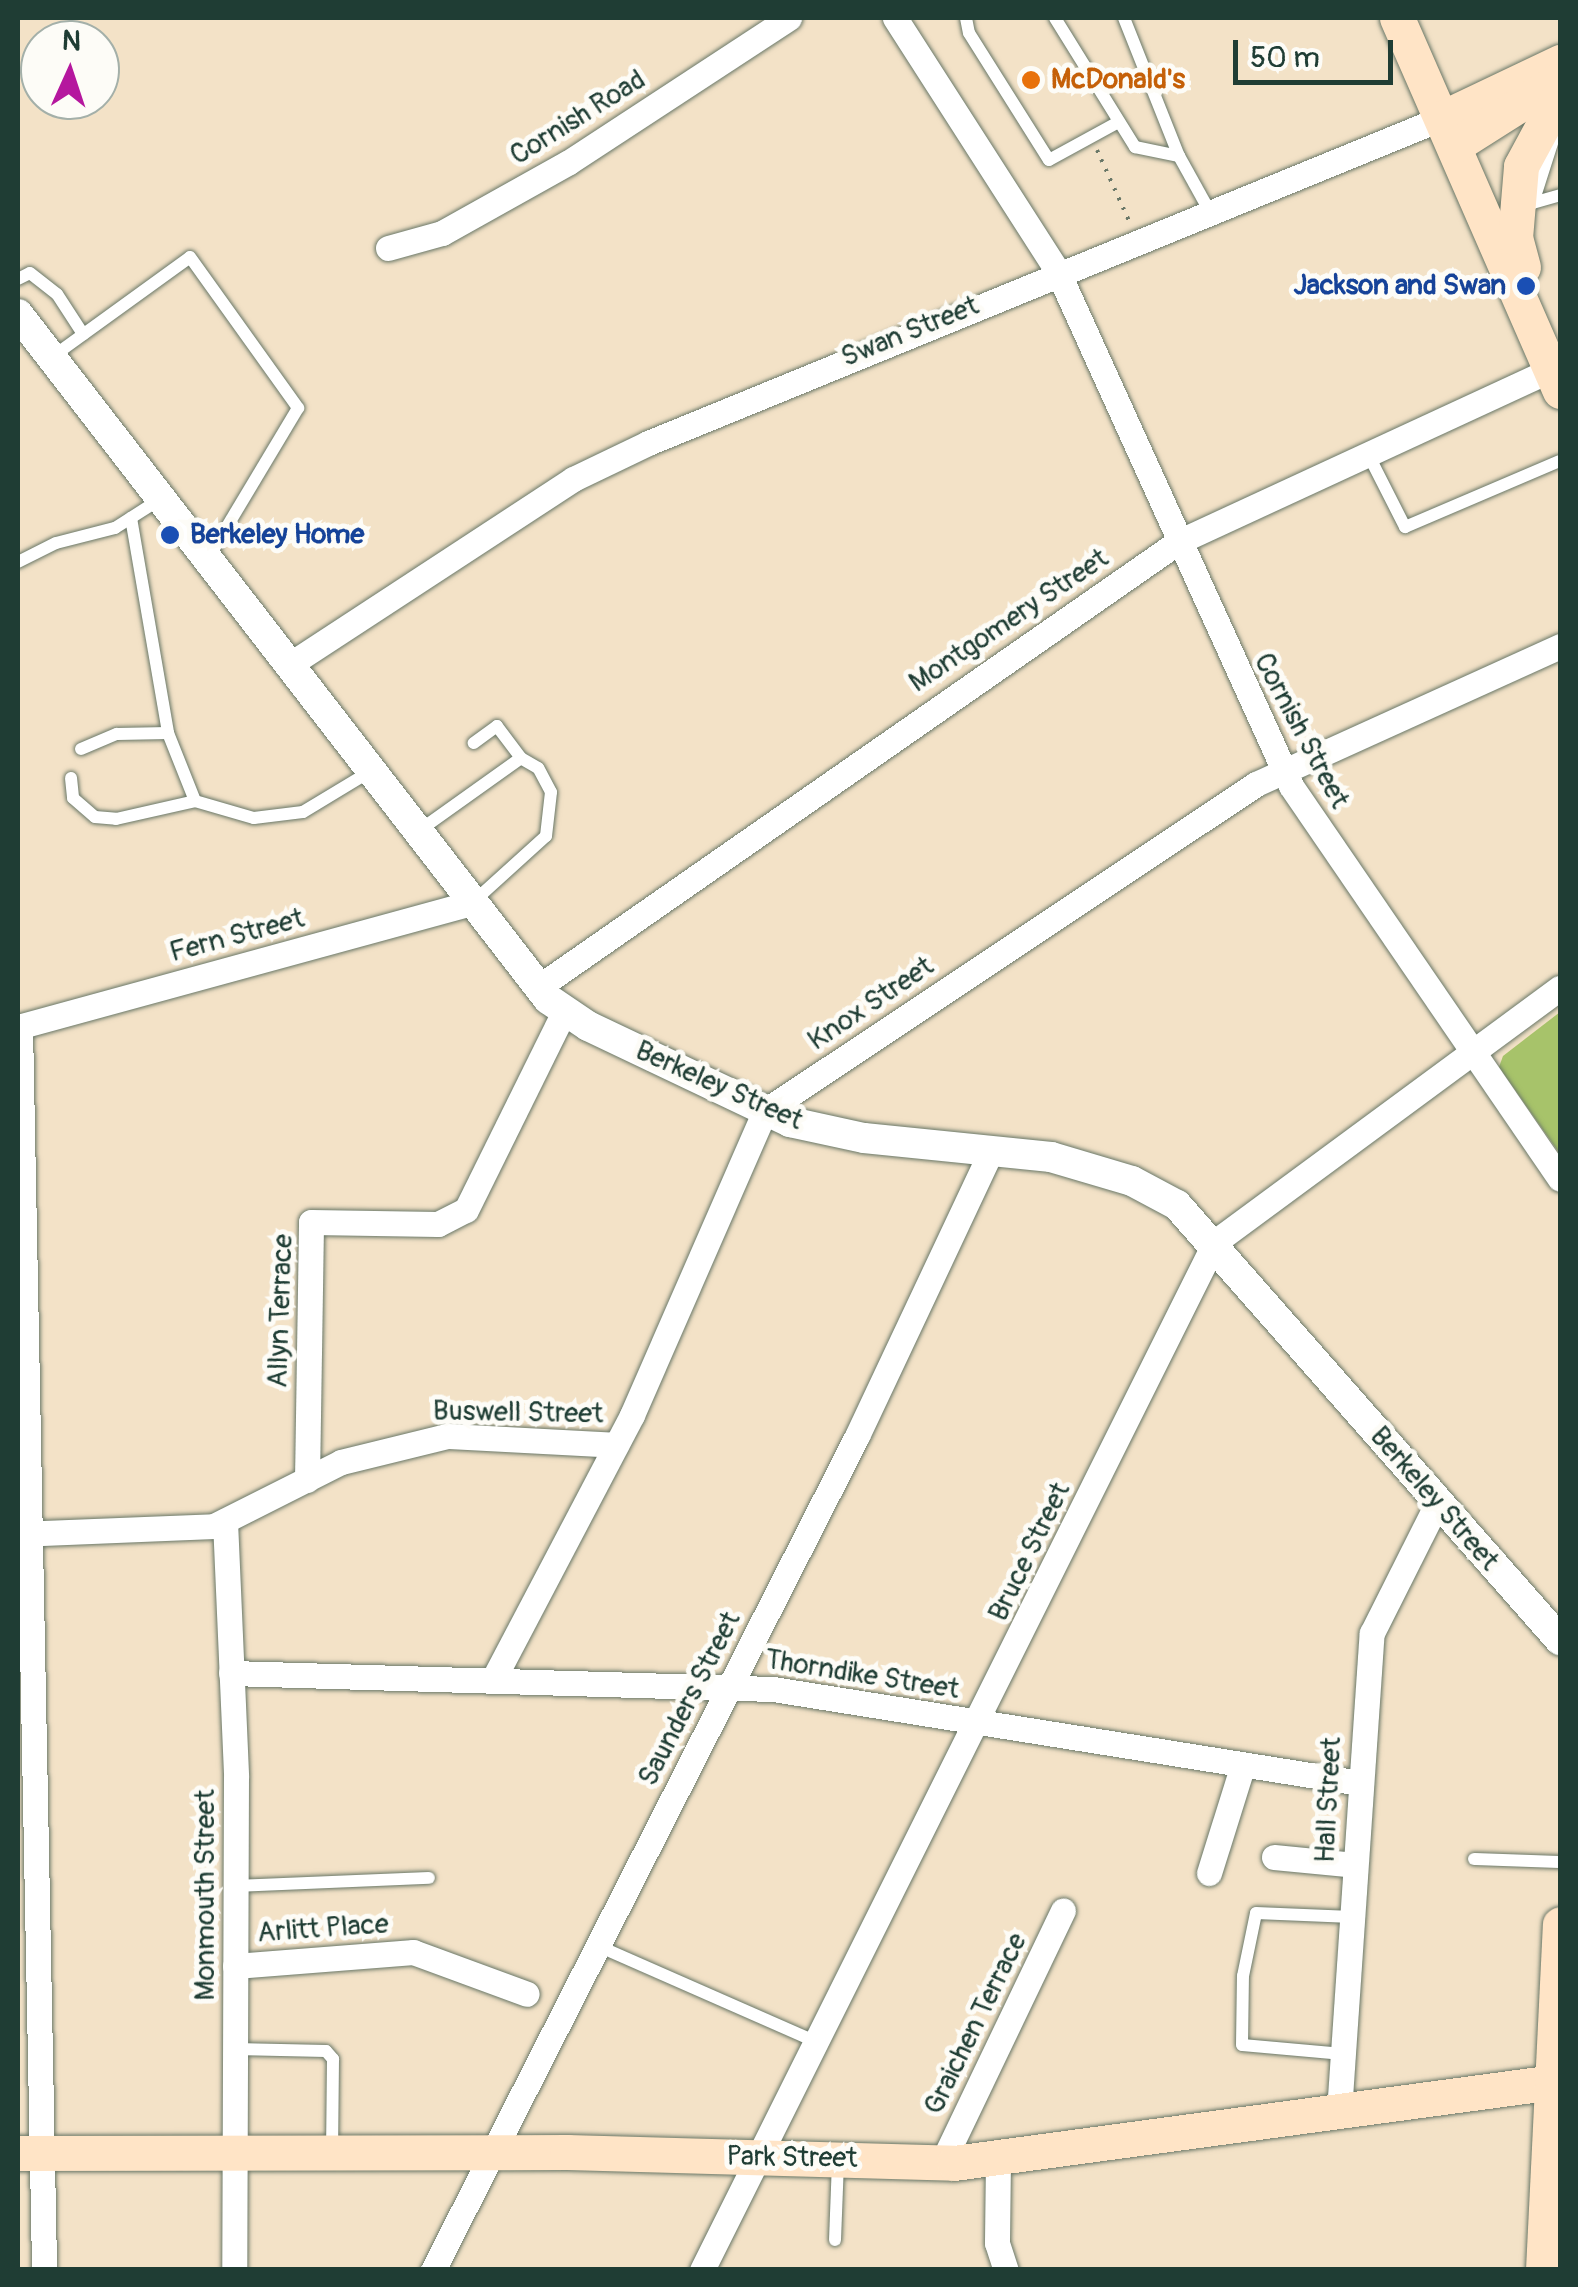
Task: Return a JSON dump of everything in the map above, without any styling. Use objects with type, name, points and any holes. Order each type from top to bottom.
[{"type":"main road","points":[[1397,18],[1557,380]]},
{"type":"main road","name":"Swan Street","points":[[1448,132],[1560,62]]},
{"type":"main road","name":"Swan Street","points":[[1448,132],[1560,78]]},
{"type":"main road","points":[[1557,380],[1515,238],[1525,205],[1521,166],[1560,94]]},
{"type":"main road","points":[[1543,2270],[1557,2081],[1560,1924]]},
{"type":"main road","name":"Park Street","points":[[30,2153],[493,2152],[942,2162],[998,2159],[1557,2081]]},
{"type":"street","name":"Cornish Road","points":[[388,248],[442,233],[569,162],[789,18]]},
{"type":"street","name":"Cornish Street","points":[[894,18],[1058,272],[1282,770],[1560,1180]]},
{"type":"street","name":"Swan Street","points":[[292,663],[573,479],[732,404],[1210,212],[1448,132]]},
{"type":"street","name":"Berkeley Street","points":[[18,314],[210,556],[537,988],[564,1012],[765,1111],[839,1134],[1050,1158],[1132,1181],[1177,1205],[1214,1242],[1436,1506],[1560,1640]]},
{"type":"street","name":"Montgomery Street","points":[[537,988],[1178,542],[1368,454],[1557,380]]},
{"type":"street","name":"Knox Street","points":[[765,1111],[1282,770],[1560,646]]},
{"type":"street","name":"Fern Street","points":[[19,1027],[472,903]]},
{"type":"street","name":"Bruce Street","points":[[702,2270],[978,1723],[1214,1242],[1560,988]]},
{"type":"street","name":"Allyn Terrace","points":[[307,1480],[310,1222],[438,1224],[466,1210],[564,1012]]},
{"type":"street","points":[[19,1027],[30,2153],[44,2270]]},
{"type":"street","points":[[494,1678],[616,1445],[765,1111]]},
{"type":"street","name":"Saunders Street","points":[[434,2270],[730,1686],[991,1152]]},
{"type":"street","name":"Buswell Street","points":[[24,1534],[166,1532],[225,1521],[388,1445],[447,1436],[616,1445]]},
{"type":"street","name":"Hall Street","points":[[1340,2112],[1372,1634],[1436,1506]]},
{"type":"street","name":"Monmouth Street","points":[[225,1521],[236,1886],[234,2270]]},
{"type":"street","name":"Thorndike Street","points":[[232,1673],[730,1686],[1360,1784]]},
{"type":"street","points":[[1210,1873],[1242,1768]]},
{"type":"street","points":[[1274,1857],[1355,1864]]},
{"type":"street","name":"Graichen Terrace","points":[[942,2162],[1063,1911]]},
{"type":"street","name":"Arlitt Place","points":[[236,1966],[414,1952],[527,1994]]},
{"type":"street","points":[[998,2159],[997,2243],[1006,2270]]},
{"type":"lane","points":[[966,18],[969,32],[1050,160],[1116,124]]},
{"type":"lane","points":[[1056,18],[1116,124],[1136,147],[1179,156]]},
{"type":"lane","points":[[1124,18],[1179,156],[1210,212]]},
{"type":"lane","points":[[1525,205],[1560,126]]},
{"type":"lane","points":[[1525,205],[1560,195]]},
{"type":"lane","points":[[52,357],[190,257],[292,392],[295,420],[210,556]]},
{"type":"lane","points":[[18,279],[30,273],[58,294],[84,334]]},
{"type":"lane","points":[[1368,454],[1405,527],[1560,460]]},
{"type":"lane","points":[[18,562],[132,518],[164,497]]},
{"type":"lane","points":[[132,518],[168,732],[195,802]]},
{"type":"lane","points":[[472,903],[546,836],[552,792],[538,768],[521,758],[497,726],[474,742]]},
{"type":"lane","points":[[81,748],[117,734],[168,732]]},
{"type":"lane","points":[[418,831],[521,758]]},
{"type":"lane","points":[[71,778],[73,798],[94,817],[116,819],[195,802],[223,812],[278,818],[326,802],[372,770]]},
{"type":"lane","points":[[1474,1859],[1560,1862]]},
{"type":"lane","points":[[236,1886],[429,1878]]},
{"type":"lane","points":[[1343,2054],[1242,2046],[1243,1976],[1256,1913],[1352,1917]]},
{"type":"lane","points":[[598,1946],[817,2042]]},
{"type":"lane","points":[[235,2050],[326,2051],[333,2059],[332,2153]]},
{"type":"lane","points":[[836,2240],[838,2160]]},
{"type":"path","points":[[1090,137],[1139,240]]},
{"type":"green space","points":[[1560,1012],[1560,1154],[1499,1067],[1503,1056]]},
{"type":"place","name":"McDonald's","points":[[1031,80]]},
{"type":"place","name":"Jackson and Swan","points":[[1526,286]]},
{"type":"place","name":"Berkeley Home","points":[[170,535]]}]
